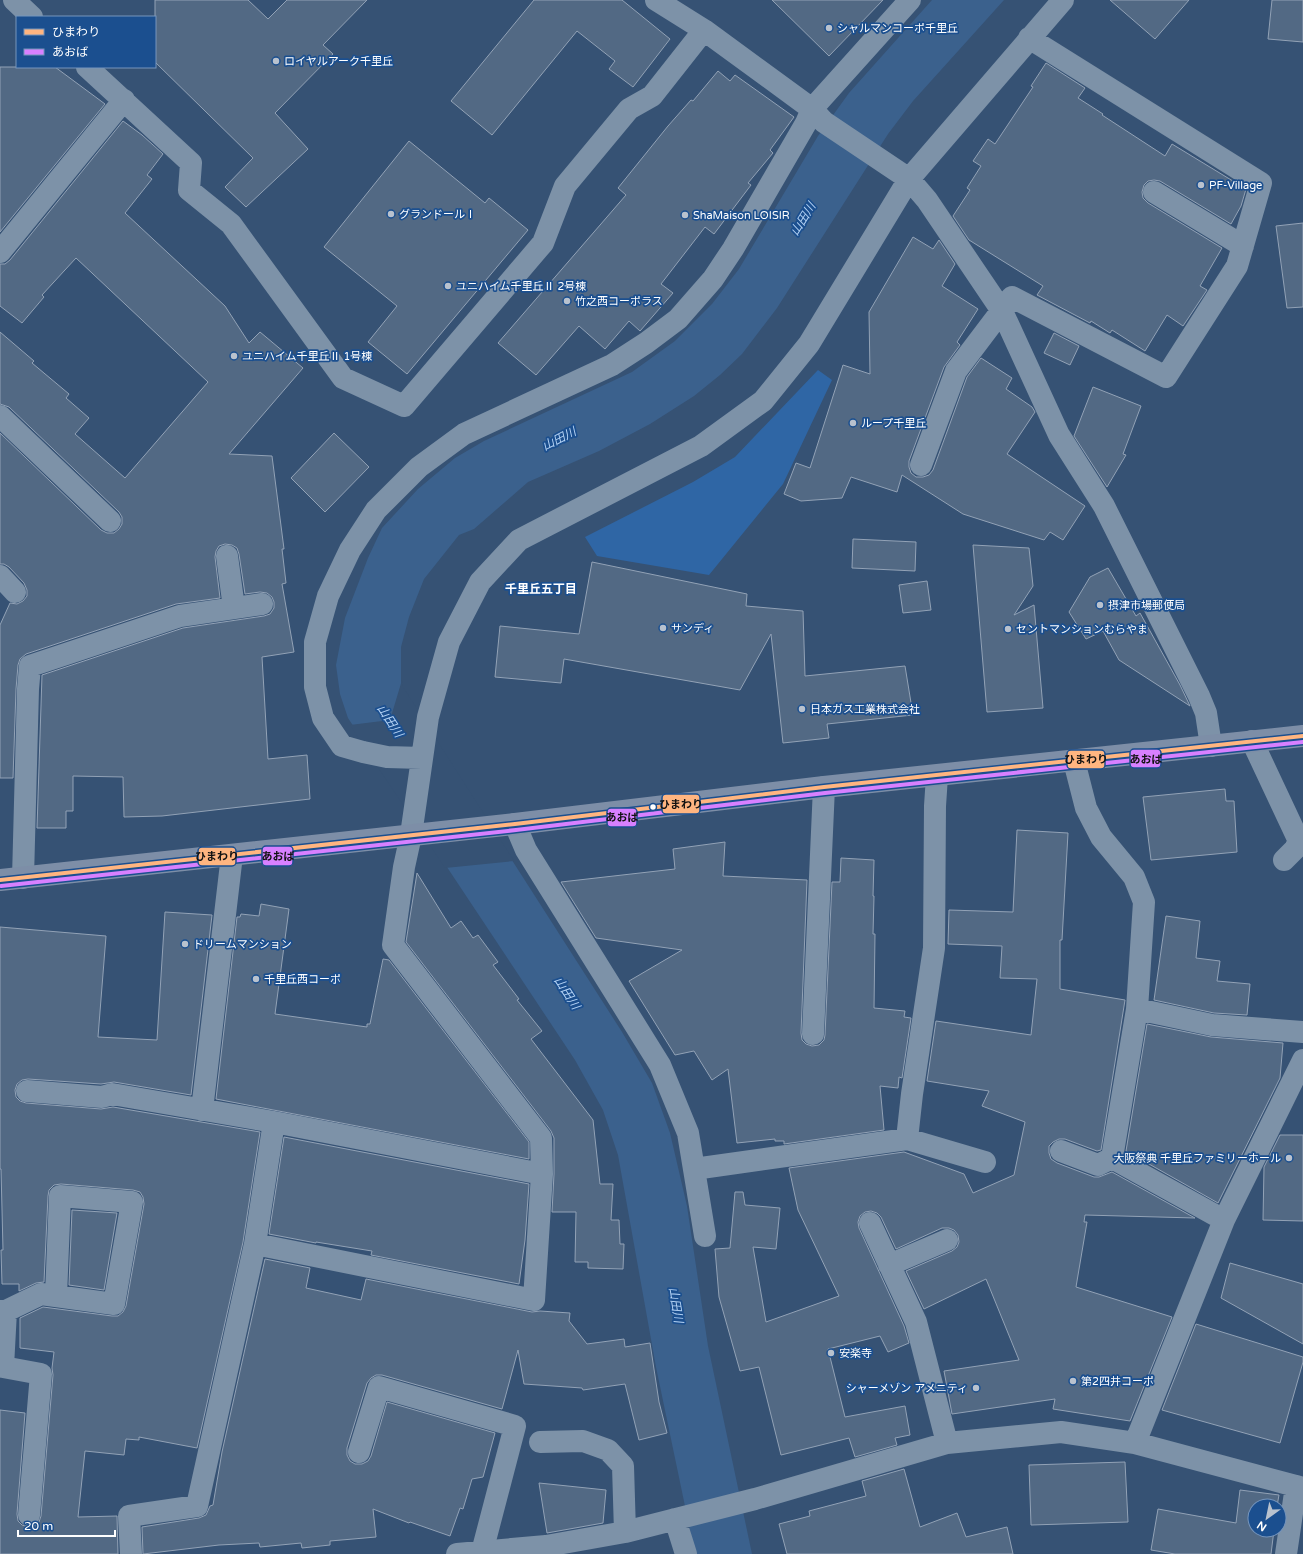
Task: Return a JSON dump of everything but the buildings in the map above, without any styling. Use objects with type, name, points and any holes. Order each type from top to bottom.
[{"type":"main road","points":[[0,880],[406,836],[824,787],[1303,736]]},
{"type":"street","points":[[14,0],[31,16]]},
{"type":"street","points":[[656,0],[704,30],[818,116],[909,179],[927,200],[1002,311],[1059,435],[1104,506],[1199,696],[1206,713],[1211,746]]},
{"type":"street","points":[[422,758],[387,757],[342,746],[323,718],[315,687],[315,642],[328,596],[350,550],[376,510],[419,468],[464,434],[612,366],[678,319],[713,279],[734,249],[806,124],[818,116],[910,0]]},
{"type":"street","points":[[255,1244],[534,1300],[542,1174],[541,1138],[393,945],[404,867],[406,836],[422,758],[428,717],[449,642],[480,582],[519,540],[701,446],[763,401],[809,344],[909,179],[1063,0]]},
{"type":"street","points":[[89,68],[191,163],[188,190],[231,224],[343,378],[404,406],[543,243],[565,186],[628,109],[652,96],[704,30]]},
{"type":"street","points":[[921,464],[956,371],[1012,297],[1166,377],[1237,266],[1261,183],[1029,38]]},
{"type":"street","points":[[0,252],[124,100]]},
{"type":"street","points":[[1154,192],[1243,246]]},
{"type":"street","points":[[0,416],[110,521]]},
{"type":"street","points":[[227,556],[234,608]]},
{"type":"street","points":[[0,576],[15,592]]},
{"type":"street","points":[[23,878],[28,689],[30,666],[180,616],[262,604]]},
{"type":"street","points":[[1252,741],[1299,841],[1295,849],[1284,860]]},
{"type":"street","points":[[1074,761],[1086,808],[1101,837],[1134,876],[1144,902],[1137,1009],[1112,1158]]},
{"type":"street","points":[[907,1139],[912,1094],[934,948],[934,806],[937,776]]},
{"type":"street","points":[[813,1034],[824,787]]},
{"type":"street","points":[[509,824],[660,1066],[688,1133],[705,1236]]},
{"type":"street","points":[[202,1110],[232,855]]},
{"type":"street","points":[[1137,1009],[1212,1025],[1303,1032]]},
{"type":"street","points":[[1135,1443],[1224,1220],[1303,1060]]},
{"type":"street","points":[[27,1091],[102,1097],[112,1094],[274,1122],[542,1174]]},
{"type":"street","points":[[131,1554],[128,1516],[197,1506],[255,1244],[274,1122]]},
{"type":"street","points":[[694,1169],[907,1139],[985,1162]]},
{"type":"street","points":[[1061,1151],[1098,1165],[1112,1158]]},
{"type":"street","points":[[1112,1158],[1224,1220]]},
{"type":"street","points":[[29,1515],[41,1374],[3,1367],[3,1311],[41,1294],[114,1304],[132,1202],[60,1196],[56,1296]]},
{"type":"street","points":[[870,1223],[916,1322],[947,1443]]},
{"type":"street","points":[[889,1265],[947,1240]]},
{"type":"street","points":[[359,1452],[379,1387],[515,1426],[482,1552]]},
{"type":"street","points":[[456,1554],[546,1546],[625,1532],[755,1500],[947,1443],[1061,1432],[1135,1443],[1300,1487],[1286,1554]]},
{"type":"street","points":[[540,1442],[583,1441],[608,1450],[623,1466],[625,1532]]},
{"type":"street","points":[[675,1520],[686,1554]]},
{"type":"shaded area","points":[[818,370],[832,380],[783,484],[709,575],[597,556],[585,537],[693,482],[735,457]]},
{"type":"water","name":"山田川","points":[[932,0],[1004,0],[913,101],[888,134],[777,308],[742,354],[720,375],[694,396],[650,424],[599,451],[528,482],[474,529],[459,535],[424,579],[409,617],[401,647],[401,687],[622,1032],[652,1083],[670,1133],[687,1206],[708,1346],[752,1554],[695,1554],[656,1367],[618,1155],[603,1110],[575,1060],[348,718],[340,694],[336,665],[345,618],[368,558],[382,528],[418,489],[455,458],[484,441],[632,372],[675,341],[712,304],[739,269],[818,136],[849,93]]},
{"type":"pier","points":[[402,680],[403,687],[514,861],[445,868],[350,725],[390,720]]},
{"type":"transit line","name":"ひまわり","points":[[0,880],[515,824],[824,787],[1303,736]]},
{"type":"transit line","name":"あおば","points":[[1,886],[516,830],[825,793],[1303,742]]},
{"type":"place","name":"シャルマンコーポ千里丘","points":[[829,28]]},
{"type":"place","name":"ロイヤルアーク千里丘","points":[[276,61]]},
{"type":"place","name":"PF-Village","points":[[1201,185]]},
{"type":"place","name":"グランドールⅠ","points":[[391,214]]},
{"type":"place","name":"ShaMaison LOISIR","points":[[685,215]]},
{"type":"place","name":"ユニハイム千里丘Ⅱ 2号棟","points":[[448,286]]},
{"type":"place","name":"竹之西コーポラス","points":[[567,301]]},
{"type":"place","name":"ユニハイム千里丘Ⅱ 1号棟","points":[[234,356]]},
{"type":"place","name":"ループ千里丘","points":[[853,423]]},
{"type":"place","name":"摂津市場郵便局","points":[[1100,605]]},
{"type":"place","name":"サンディ","points":[[663,628]]},
{"type":"place","name":"セントマンションむらやま","points":[[1008,629]]},
{"type":"place","name":"日本ガス工業株式会社","points":[[802,709]]},
{"type":"place","name":"ドリームマンション","points":[[185,944]]},
{"type":"place","name":"千里丘西コーポ","points":[[256,979]]},
{"type":"place","name":"大阪祭典 千里丘ファミリーホール","points":[[1289,1158]]},
{"type":"place","name":"安楽寺","points":[[831,1353]]},
{"type":"place","name":"第2四井コーポ","points":[[1073,1381]]},
{"type":"place","name":"シャーメゾン アメニティ","points":[[976,1388]]},
{"type":"district","name":"千里丘五丁目","points":[[541,589]]}]
